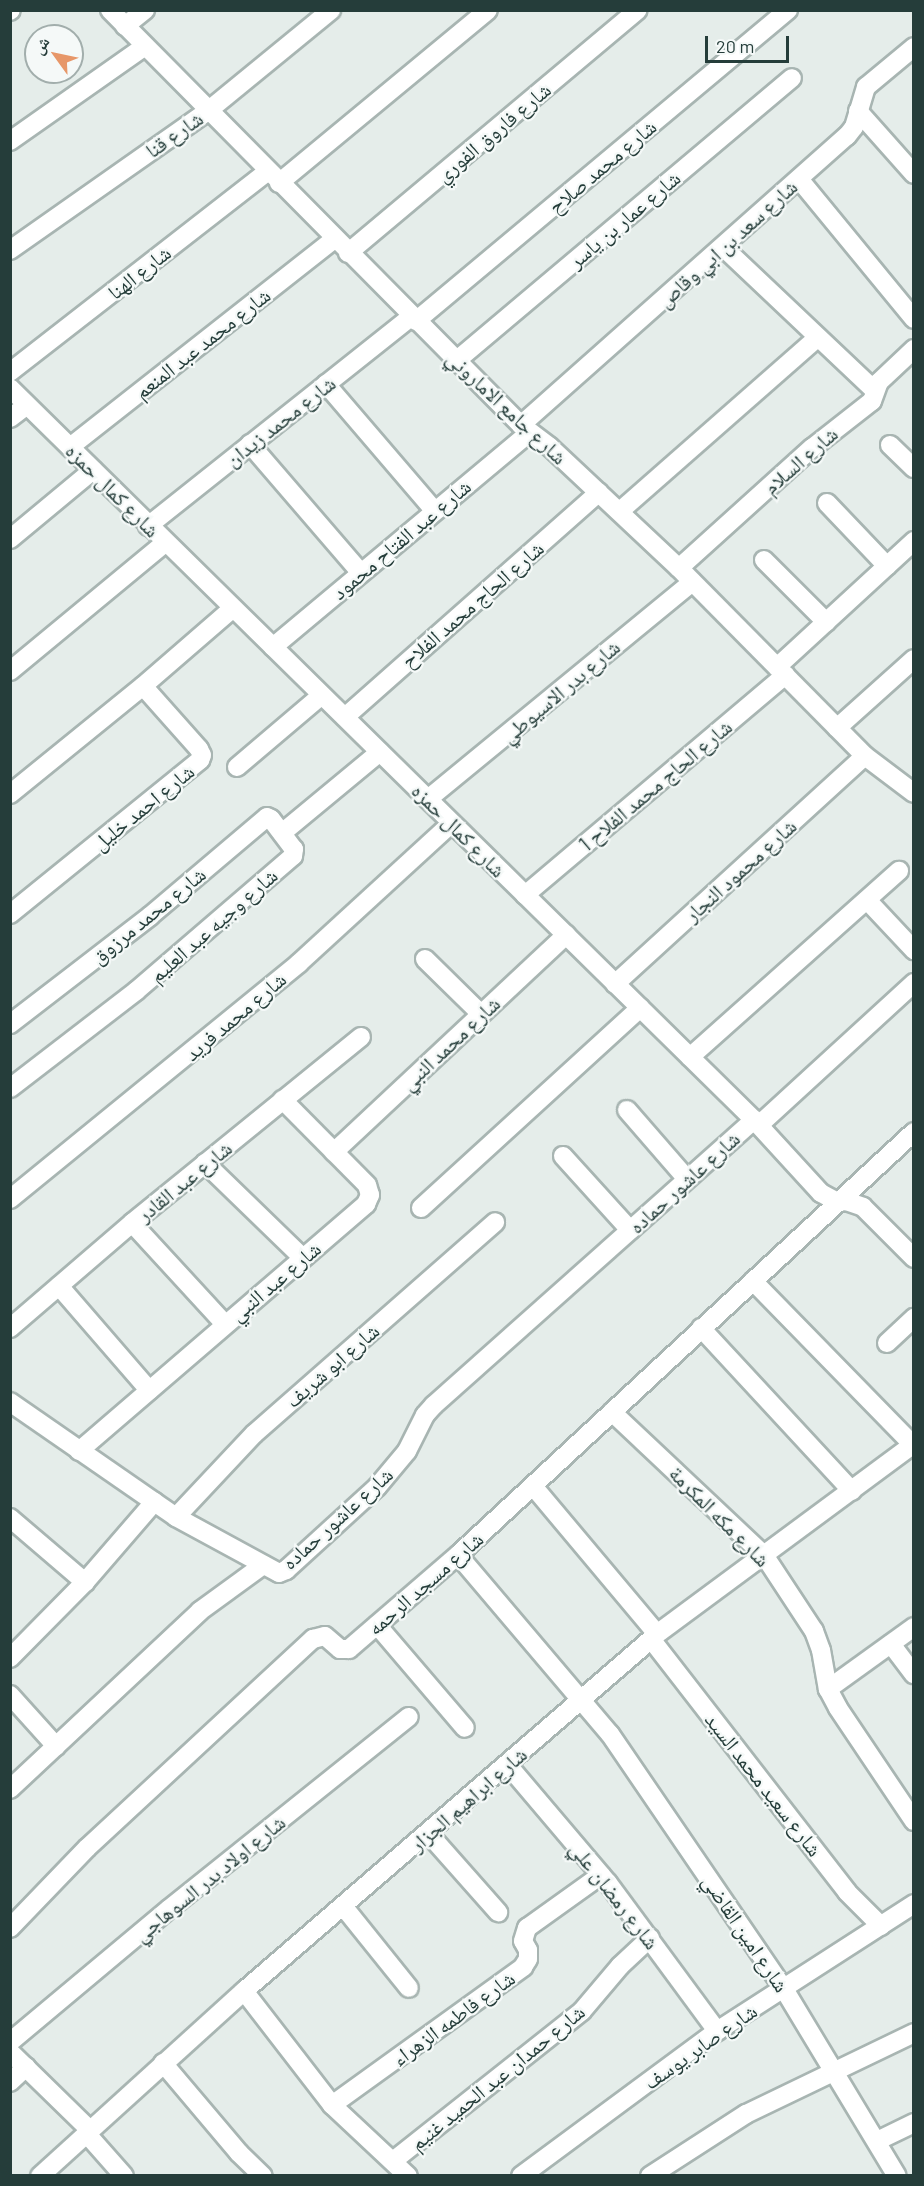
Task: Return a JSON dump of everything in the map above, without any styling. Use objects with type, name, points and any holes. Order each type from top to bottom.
[{"type":"street","name":"شارع جامع الاماروني","points":[[110,10],[456,361],[526,429],[620,511],[865,756],[913,791]]},
{"type":"street","points":[[125,26],[145,10]]},
{"type":"street","name":"شارع قنا","points":[[10,250],[209,110],[331,10]]},
{"type":"street","name":"شارع الهنا","points":[[10,372],[274,177],[488,10]]},
{"type":"street","name":"شارع فاروق الفوري","points":[[348,253],[638,10]]},
{"type":"street","name":"شارع محمد صلاح","points":[[414,318],[788,10]]},
{"type":"street","points":[[10,141],[145,46]]},
{"type":"street","name":"شارع سعد بن ابي وقاص","points":[[526,429],[847,136],[854,127],[866,87],[914,47]]},
{"type":"street","name":"شارع عمار بن ياسر","points":[[456,361],[792,78]]},
{"type":"street","points":[[858,111],[914,174]]},
{"type":"street","points":[[799,179],[914,319]]},
{"type":"street","name":"شارع محمد عبد المنعم","points":[[70,447],[334,239]]},
{"type":"street","points":[[723,247],[874,390]]},
{"type":"street","name":"شارع محمد زيدان","points":[[148,526],[326,384],[414,318]]},
{"type":"street","points":[[620,511],[817,338]]},
{"type":"street","name":"شارع السلام","points":[[679,568],[812,448],[872,401],[874,390],[879,382],[914,349]]},
{"type":"street","points":[[326,384],[435,511]]},
{"type":"street","name":"شارع كمال حمزه","points":[[10,388],[690,1057],[821,1193],[837,1202],[846,1201],[863,1207],[914,1258]]},
{"type":"street","points":[[10,418],[27,405]]},
{"type":"street","name":"شارع عبد الفتاح محمود","points":[[273,647],[435,511],[526,429]]},
{"type":"street","points":[[250,444],[361,573]]},
{"type":"street","points":[[890,445],[914,468]]},
{"type":"street","points":[[10,539],[93,471]]},
{"type":"street","name":"شارع الحاج محمد الفلاح","points":[[345,717],[599,492]]},
{"type":"street","points":[[827,503],[887,566]]},
{"type":"street","name":"شارع الحاج محمد الفلاح 1","points":[[525,895],[781,671],[826,622],[914,541]]},
{"type":"street","points":[[10,670],[166,542]]},
{"type":"street","points":[[764,560],[826,622]]},
{"type":"street","name":"شارع بدر الاسيوطي","points":[[428,800],[692,582]]},
{"type":"street","points":[[10,794],[143,686],[232,608]]},
{"type":"street","points":[[837,728],[914,659]]},
{"type":"street","name":"شارع احمد خليل","points":[[10,914],[200,760],[202,755],[199,749],[143,686]]},
{"type":"street","points":[[237,767],[322,695]]},
{"type":"street","points":[[282,833],[380,752]]},
{"type":"street","name":"شارع محمود النجار","points":[[615,984],[865,756]]},
{"type":"street","name":"شارع محمد مرزوق","points":[[10,1024],[150,916],[267,818],[271,819],[282,833]]},
{"type":"street","name":"شارع محمد فريد","points":[[10,1199],[299,963],[452,823]]},
{"type":"street","name":"شارع وجيه عبد العليم","points":[[10,1088],[136,991],[293,856],[294,849],[282,833]]},
{"type":"street","points":[[690,1057],[899,871]]},
{"type":"street","points":[[867,900],[914,950]]},
{"type":"street","name":"شارع محمد النبي","points":[[334,1152],[566,935]]},
{"type":"street","points":[[424,959],[481,1014]]},
{"type":"street","name":"شارع عاشور حماده","points":[[10,1789],[200,1611],[263,1565],[279,1573],[286,1570],[360,1503],[402,1457],[425,1415],[434,1405],[687,1179],[756,1123],[914,983]]},
{"type":"street","points":[[421,1208],[640,1008]]},
{"type":"street","name":"شارع عبد القادر","points":[[10,1328],[132,1223],[361,1036]]},
{"type":"street","name":"شارع عبد النبي","points":[[79,1451],[302,1257],[363,1207],[369,1199],[367,1185],[283,1100]]},
{"type":"street","points":[[627,1110],[687,1179]]},
{"type":"street","name":"شارع مسجد الرحمه","points":[[10,1928],[87,1848],[313,1639],[325,1636],[344,1650],[377,1625],[458,1555],[914,1132]]},
{"type":"street","points":[[563,1156],[630,1230]]},
{"type":"street","points":[[205,1163],[302,1257]]},
{"type":"street","name":"شارع ابو شريف","points":[[176,1517],[254,1434],[495,1222]]},
{"type":"street","points":[[132,1223],[225,1324]]},
{"type":"street","points":[[753,1281],[913,1445]]},
{"type":"street","points":[[59,1286],[149,1390]]},
{"type":"street","points":[[887,1343],[914,1318]]},
{"type":"street","points":[[701,1328],[852,1491]]},
{"type":"street","points":[[10,1402],[176,1517],[263,1565]]},
{"type":"street","name":"شارع مكه المكرمة","points":[[612,1412],[764,1555],[814,1631],[821,1650],[828,1689],[838,1708],[914,1821]]},
{"type":"street","name":"شارع ابراهيم الجزار","points":[[40,2175],[244,1991],[654,1636],[913,1445]]},
{"type":"street","name":"شارع سعيد محمد السيد","points":[[533,1486],[654,1636],[847,1892],[881,1926]]},
{"type":"street","points":[[10,1658],[85,1582],[154,1502]]},
{"type":"street","points":[[10,1518],[85,1582]]},
{"type":"street","name":"شارع امين القاضي","points":[[458,1555],[582,1698],[617,1743],[784,1989],[897,2175]]},
{"type":"street","points":[[377,1625],[465,1728]]},
{"type":"street","points":[[828,1689],[914,1627]]},
{"type":"street","points":[[891,1644],[914,1674]]},
{"type":"street","points":[[10,1695],[56,1746]]},
{"type":"street","name":"شارع اولاد بدر السوهاجي","points":[[10,2042],[169,1910],[409,1717]]},
{"type":"street","name":"شارع رمضان علي","points":[[507,1764],[601,1875],[717,2031]]},
{"type":"street","points":[[428,1833],[498,1912]]},
{"type":"street","name":"شارع فاطمه الزهراء","points":[[332,2105],[523,1967],[528,1959],[528,1950],[523,1941],[527,1928],[601,1875]]},
{"type":"street","name":"شارع صابر يوسف","points":[[521,2175],[717,2031],[914,1904]]},
{"type":"street","points":[[343,1906],[409,1988]]},
{"type":"street","name":"شارع حمدان عبد الحميد غنيم","points":[[393,2162],[582,2011],[620,1966],[650,1938]]},
{"type":"street","points":[[244,1991],[332,2105],[408,2175]]},
{"type":"street","points":[[650,2175],[746,2114],[914,2034]]},
{"type":"street","points":[[10,2052],[87,2131],[124,2175]]},
{"type":"street","points":[[163,2063],[239,2153],[263,2175]]},
{"type":"street","points":[[10,2082],[26,2067]]},
{"type":"street","points":[[877,2141],[914,2123]]}]
